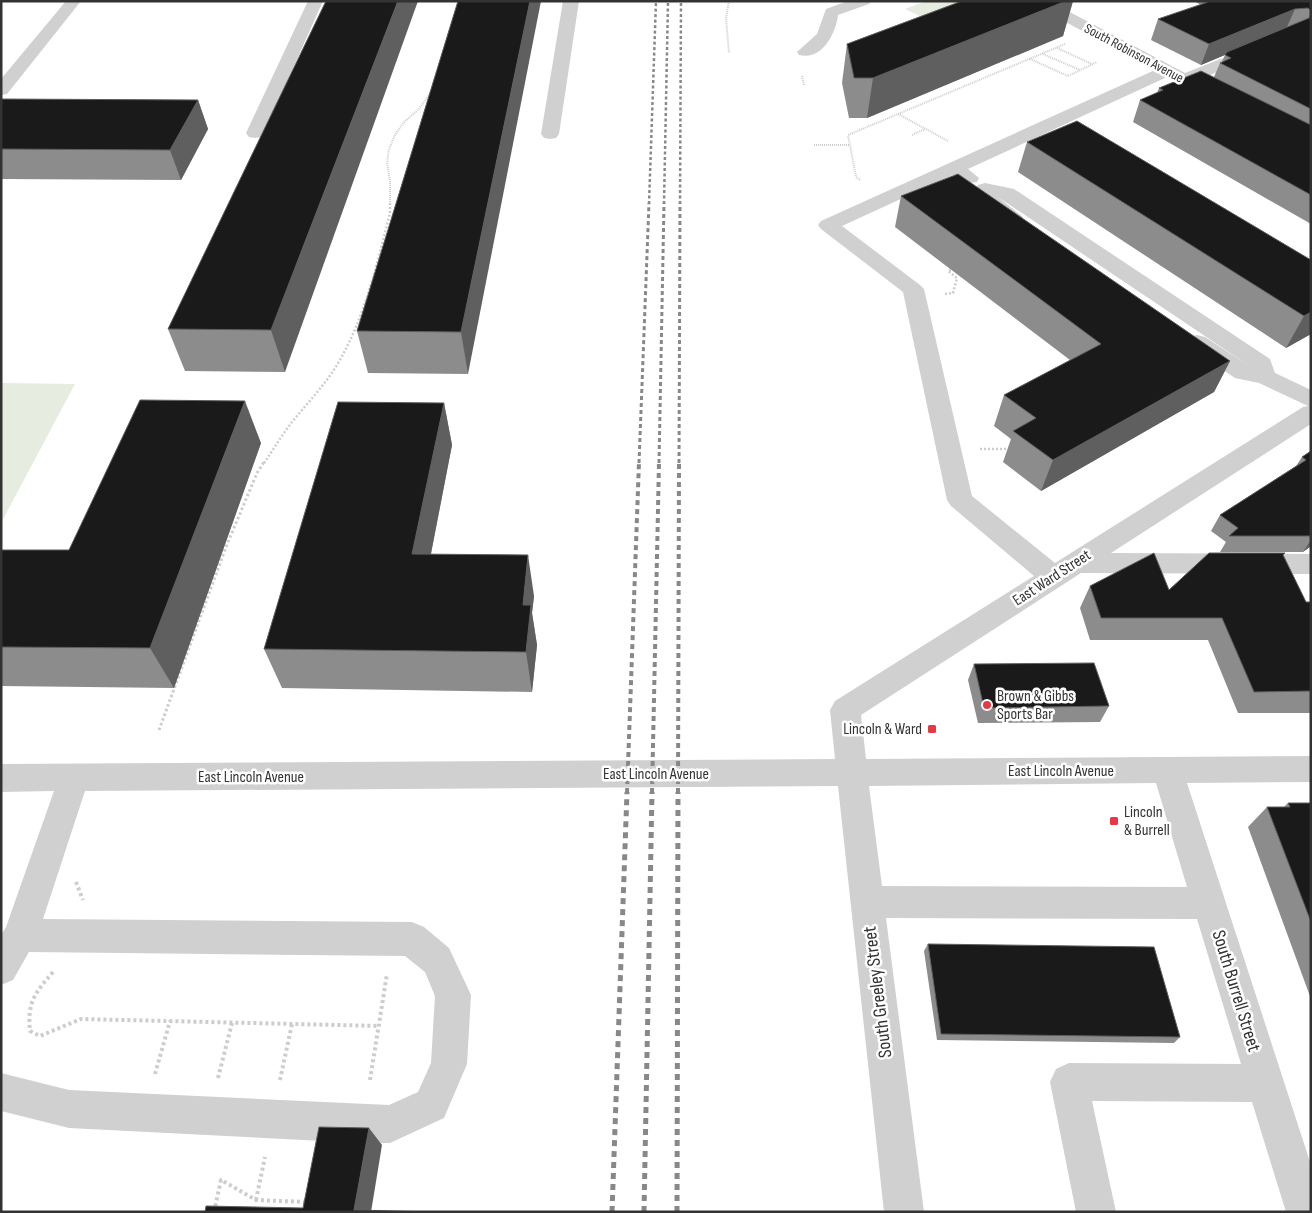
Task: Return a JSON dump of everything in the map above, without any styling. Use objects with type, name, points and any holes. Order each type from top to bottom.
[{"type":"street","points":[[1,90],[74,1]]},
{"type":"street","points":[[254,133],[316,1]]},
{"type":"street","points":[[550,134],[571,1]]},
{"type":"street","points":[[805,52],[821,42],[828,32],[825,8],[864,1]]},
{"type":"street","name":"South Robinson Avenue","points":[[1037,1],[1226,101]]},
{"type":"street","points":[[1184,80],[1268,45]]},
{"type":"street","points":[[1167,71],[828,226],[913,289],[960,500],[1064,570],[1311,564]]},
{"type":"street","points":[[954,168],[985,189],[1007,193],[1262,364],[1266,377],[1311,399]]},
{"type":"street","name":"East Ward Street","points":[[852,772],[845,710],[1311,413]]},
{"type":"street","name":"East Lincoln Avenue","points":[[1,778],[1311,769]]},
{"type":"street","name":"South Burrell Street","points":[[1166,770],[1306,1212]]},
{"type":"street","name":"South Greeley Street","points":[[852,772],[904,1212]]},
{"type":"street","points":[[1,968],[20,935],[74,778]]},
{"type":"street","points":[[867,902],[1209,903]]},
{"type":"street","points":[[1,1092],[69,1109],[308,1122],[390,1124],[431,1104],[449,1064],[452,995],[437,960],[412,939],[20,935]]},
{"type":"street","points":[[1096,1212],[1069,1082],[1265,1083]]},
{"type":"path","points":[[729,1],[726,18],[729,53]]},
{"type":"path","points":[[864,182],[856,177],[848,135],[1070,42]]},
{"type":"path","points":[[1056,48],[1092,64]]},
{"type":"path","points":[[1043,53],[1080,70]]},
{"type":"path","points":[[1030,59],[1068,76],[1101,60]]},
{"type":"path","points":[[801,68],[804,85]]},
{"type":"path","points":[[159,730],[226,547],[257,473],[291,423],[320,389],[335,367],[357,327],[373,279],[390,212],[390,181],[387,164],[389,149],[395,135],[404,122],[418,110],[434,87]]},
{"type":"path","points":[[898,114],[950,142],[941,147]]},
{"type":"path","points":[[912,135],[925,129]]},
{"type":"path","points":[[814,145],[850,145]]},
{"type":"path","points":[[996,449],[1015,449]]},
{"type":"path","points":[[370,1080],[393,939]]},
{"type":"path","points":[[59,963],[31,999],[27,1015],[30,1031],[40,1036],[55,1032],[70,1021],[81,1019],[379,1026]]},
{"type":"path","points":[[143,1113],[170,1021]]},
{"type":"path","points":[[208,1116],[232,1023]]},
{"type":"path","points":[[214,1212],[221,1180],[256,1200],[314,1202]]},
{"type":"shaded area","points":[[926,1],[973,1],[926,19],[905,9]]},
{"type":"shaded area","points":[[1,383],[75,384],[1,523]]},
{"type":"building","points":[[326,1],[398,1],[271,330],[168,329]]},
{"type":"building","points":[[458,1],[530,1],[461,332],[357,331]]},
{"type":"building","points":[[962,1],[1066,1],[873,78],[854,78],[847,44]]},
{"type":"building","points":[[1211,1],[1311,1],[1311,11],[1308,8],[1295,9],[1209,44],[1158,19]]},
{"type":"building","points":[[1311,14],[1311,109],[1220,63],[1231,58],[1225,55],[1227,52],[1309,18]]},
{"type":"building","points":[[1201,71],[1311,125],[1311,195],[1140,100],[1163,90],[1159,88]]},
{"type":"building","points":[[1,99],[198,100],[170,150],[1,149]]},
{"type":"building","points":[[1077,121],[1311,260],[1311,312],[1304,316],[1027,142]]},
{"type":"building","points":[[958,174],[1230,361],[1053,460],[1013,431],[1036,418],[1004,395],[1101,344],[901,196]]},
{"type":"building","points":[[140,400],[245,401],[150,648],[1,647],[1,550],[69,550]]},
{"type":"building","points":[[338,402],[444,403],[412,554],[528,555],[523,605],[531,605],[526,652],[264,649]]},
{"type":"building","points":[[1311,451],[1311,536],[1229,536],[1238,528],[1220,515],[1306,460],[1302,457]]},
{"type":"building","points":[[1154,553],[1169,590],[1209,553],[1285,553],[1283,555],[1306,602],[1311,602],[1311,691],[1254,692],[1222,618],[1101,618],[1090,586]]},
{"type":"building","points":[[1094,663],[1109,706],[984,708],[974,664]]},
{"type":"building","points":[[1288,803],[1311,803],[1311,922],[1267,807],[1290,807]]},
{"type":"building","points":[[928,944],[1154,947],[1180,1037],[941,1034]]},
{"type":"building","points":[[319,1127],[369,1128],[354,1210],[432,1212],[205,1212],[206,1206],[303,1208]]},
{"type":"railway","points":[[649,204],[656,1]]},
{"type":"railway","points":[[664,204],[668,1]]},
{"type":"railway","points":[[680,204],[681,1]]},
{"type":"railway","points":[[639,463],[649,203]]},
{"type":"railway","points":[[659,463],[664,203]]},
{"type":"railway","points":[[679,463],[680,203]]},
{"type":"railway","points":[[627,793],[639,462]]},
{"type":"railway","points":[[652,793],[659,462]]},
{"type":"railway","points":[[678,793],[679,462]]},
{"type":"railway","points":[[612,1212],[627,792]]},
{"type":"railway","points":[[644,1212],[652,792]]},
{"type":"railway","points":[[677,1212],[678,792]]},
{"type":"place","name":"Brown & Gibbs Sports Bar","points":[[987,705]]},
{"type":"place","name":"Lincoln & Ward","points":[[932,729]]},
{"type":"place","name":"Lincoln & Burrell","points":[[1114,821]]}]
